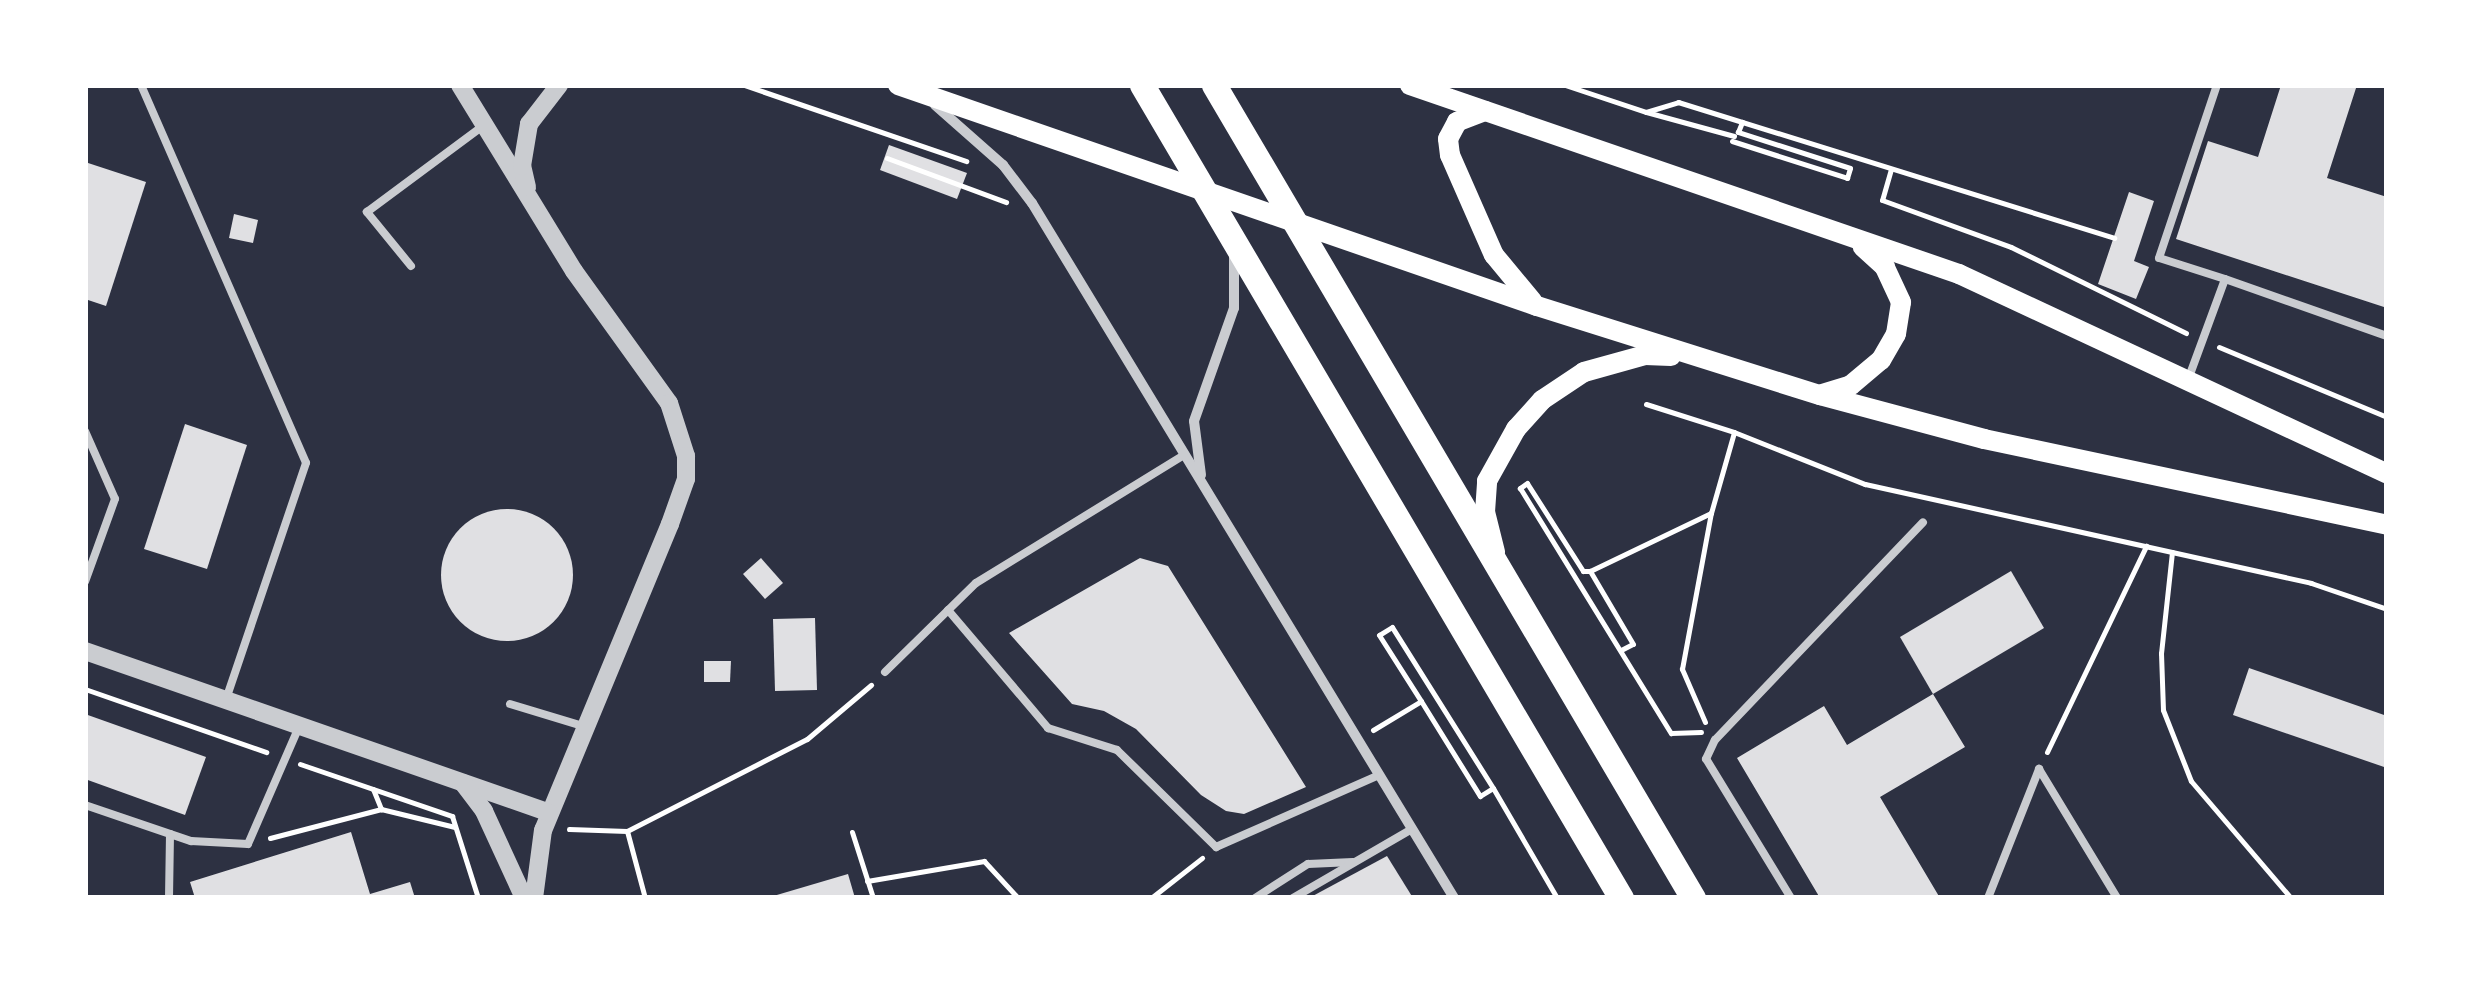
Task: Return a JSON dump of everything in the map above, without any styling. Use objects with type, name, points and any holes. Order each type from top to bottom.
[{"type":"main road","points":[[1142,85],[1621,898]]},
{"type":"main road","points":[[1214,85],[1693,898]]},
{"type":"main road","points":[[1410,85],[1959,274],[2387,474]]},
{"type":"main road","points":[[908,88],[1537,306],[1820,395],[1984,439],[2387,525]]},
{"type":"main road","points":[[1487,110],[1457,122],[1448,138],[1450,155],[1494,254],[1537,306]]},
{"type":"main road","points":[[1820,395],[1851,385],[1881,360],[1896,334],[1900,302],[1886,267],[1854,240]]},
{"type":"main road","points":[[1502,578],[1484,512],[1487,481],[1516,429],[1542,400],[1584,372],[1645,355],[1700,357]]},
{"type":"street","points":[[460,85],[574,270],[669,404],[686,456],[686,480],[670,524],[549,813],[534,898]]},
{"type":"street","points":[[530,202],[522,166],[526,136],[559,85]]},
{"type":"street","points":[[908,88],[966,128],[1032,202],[1454,898]]},
{"type":"street","points":[[1203,482],[1194,421],[1234,308],[1233,244]]},
{"type":"street","points":[[85,651],[549,813]]},
{"type":"street","points":[[462,783],[484,810],[524,898]]},
{"type":"lane","points":[[141,85],[306,463],[226,700]]},
{"type":"lane","points":[[2217,85],[2159,258],[2387,336]]},
{"type":"lane","points":[[410,266],[367,212],[484,125]]},
{"type":"lane","points":[[2187,381],[2224,279]]},
{"type":"lane","points":[[85,431],[116,499],[85,582]]},
{"type":"lane","points":[[885,672],[976,583],[1184,456]]},
{"type":"lane","points":[[1791,898],[1706,759],[1715,740],[1923,522]]},
{"type":"lane","points":[[948,610],[1048,728],[1116,750],[1216,848],[1379,774]]},
{"type":"lane","points":[[510,704],[586,727]]},
{"type":"lane","points":[[85,805],[170,834],[248,844],[300,726]]},
{"type":"lane","points":[[1988,898],[2039,768]]},
{"type":"lane","points":[[2039,768],[2117,898]]},
{"type":"lane","points":[[1293,898],[1412,829]]},
{"type":"lane","points":[[170,834],[170,898]]},
{"type":"lane","points":[[1254,898],[1308,864],[1358,862]]},
{"type":"path","points":[[744,85],[978,169]]},
{"type":"path","points":[[1565,85],[1847,178],[1850,168],[1738,132],[1742,122]]},
{"type":"path","points":[[1646,112],[1678,102],[2114,238]]},
{"type":"path","points":[[886,158],[962,185]]},
{"type":"path","points":[[1891,168],[1882,200],[2012,247],[2202,340],[2387,417]]},
{"type":"path","points":[[987,180],[1006,202]]},
{"type":"path","points":[[1646,404],[1734,432]]},
{"type":"path","points":[[1590,571],[1583,571],[1527,483],[1520,488],[1621,650]]},
{"type":"path","points":[[1710,732],[1682,669],[1711,513]]},
{"type":"path","points":[[2039,768],[2146,546]]},
{"type":"path","points":[[2172,552],[2161,653],[2163,710],[2191,782],[2292,898]]},
{"type":"path","points":[[1493,788],[1480,796],[1380,635],[1392,627],[1493,788],[1557,898]]},
{"type":"path","points":[[645,898],[627,831],[807,739],[885,672]]},
{"type":"path","points":[[85,688],[452,816],[478,898]]},
{"type":"path","points":[[1358,740],[1420,700]]},
{"type":"path","points":[[373,789],[381,809]]},
{"type":"path","points":[[248,844],[381,809],[455,827]]},
{"type":"path","points":[[852,832],[873,898]]},
{"type":"path","points":[[1151,898],[1216,848]]},
{"type":"path","points":[[867,881],[984,861],[1018,898]]},
{"type":"building","points":[[2281,85],[2357,85],[2327,178],[2387,197],[2387,308],[2176,239],[2208,141],[2258,157]]},
{"type":"building","points":[[889,145],[967,173],[957,199],[880,170]]},
{"type":"building","points":[[85,162],[146,182],[106,306],[85,299]]},
{"type":"building","points":[[2129,192],[2154,201],[2134,261],[2149,267],[2136,299],[2098,284]]},
{"type":"building","points":[[234,214],[258,220],[253,243],[229,238]]},
{"type":"building","points":[[185,424],[247,445],[207,569],[144,549]]},
{"type":"building","points":[[507,509],[532,514],[554,528],[568,550],[573,575],[568,600],[554,622],[532,636],[507,641],[482,636],[460,622],[446,600],[441,575],[446,550],[460,528],[482,514]]},
{"type":"building","points":[[761,558],[783,583],[765,599],[743,574]]},
{"type":"building","points":[[1140,558],[1168,566],[1306,787],[1244,814],[1226,811],[1201,795],[1136,729],[1104,711],[1072,704],[1009,633]]},
{"type":"building","points":[[2011,571],[2044,628],[1933,694],[1900,637]]},
{"type":"building","points":[[815,618],[817,690],[775,691],[773,619]]},
{"type":"building","points":[[704,661],[731,661],[730,682],[704,682]]},
{"type":"building","points":[[2249,668],[2387,716],[2387,768],[2233,715]]},
{"type":"building","points":[[1933,694],[1965,747],[1880,797],[1940,898],[1820,898],[1737,758],[1824,706],[1847,745]]},
{"type":"building","points":[[85,714],[206,757],[185,815],[85,779]]},
{"type":"building","points":[[351,832],[370,894],[410,882],[415,898],[195,898],[190,882]]},
{"type":"building","points":[[1387,856],[1413,898],[1309,898]]},
{"type":"building","points":[[848,874],[855,898],[770,898],[770,897]]}]
